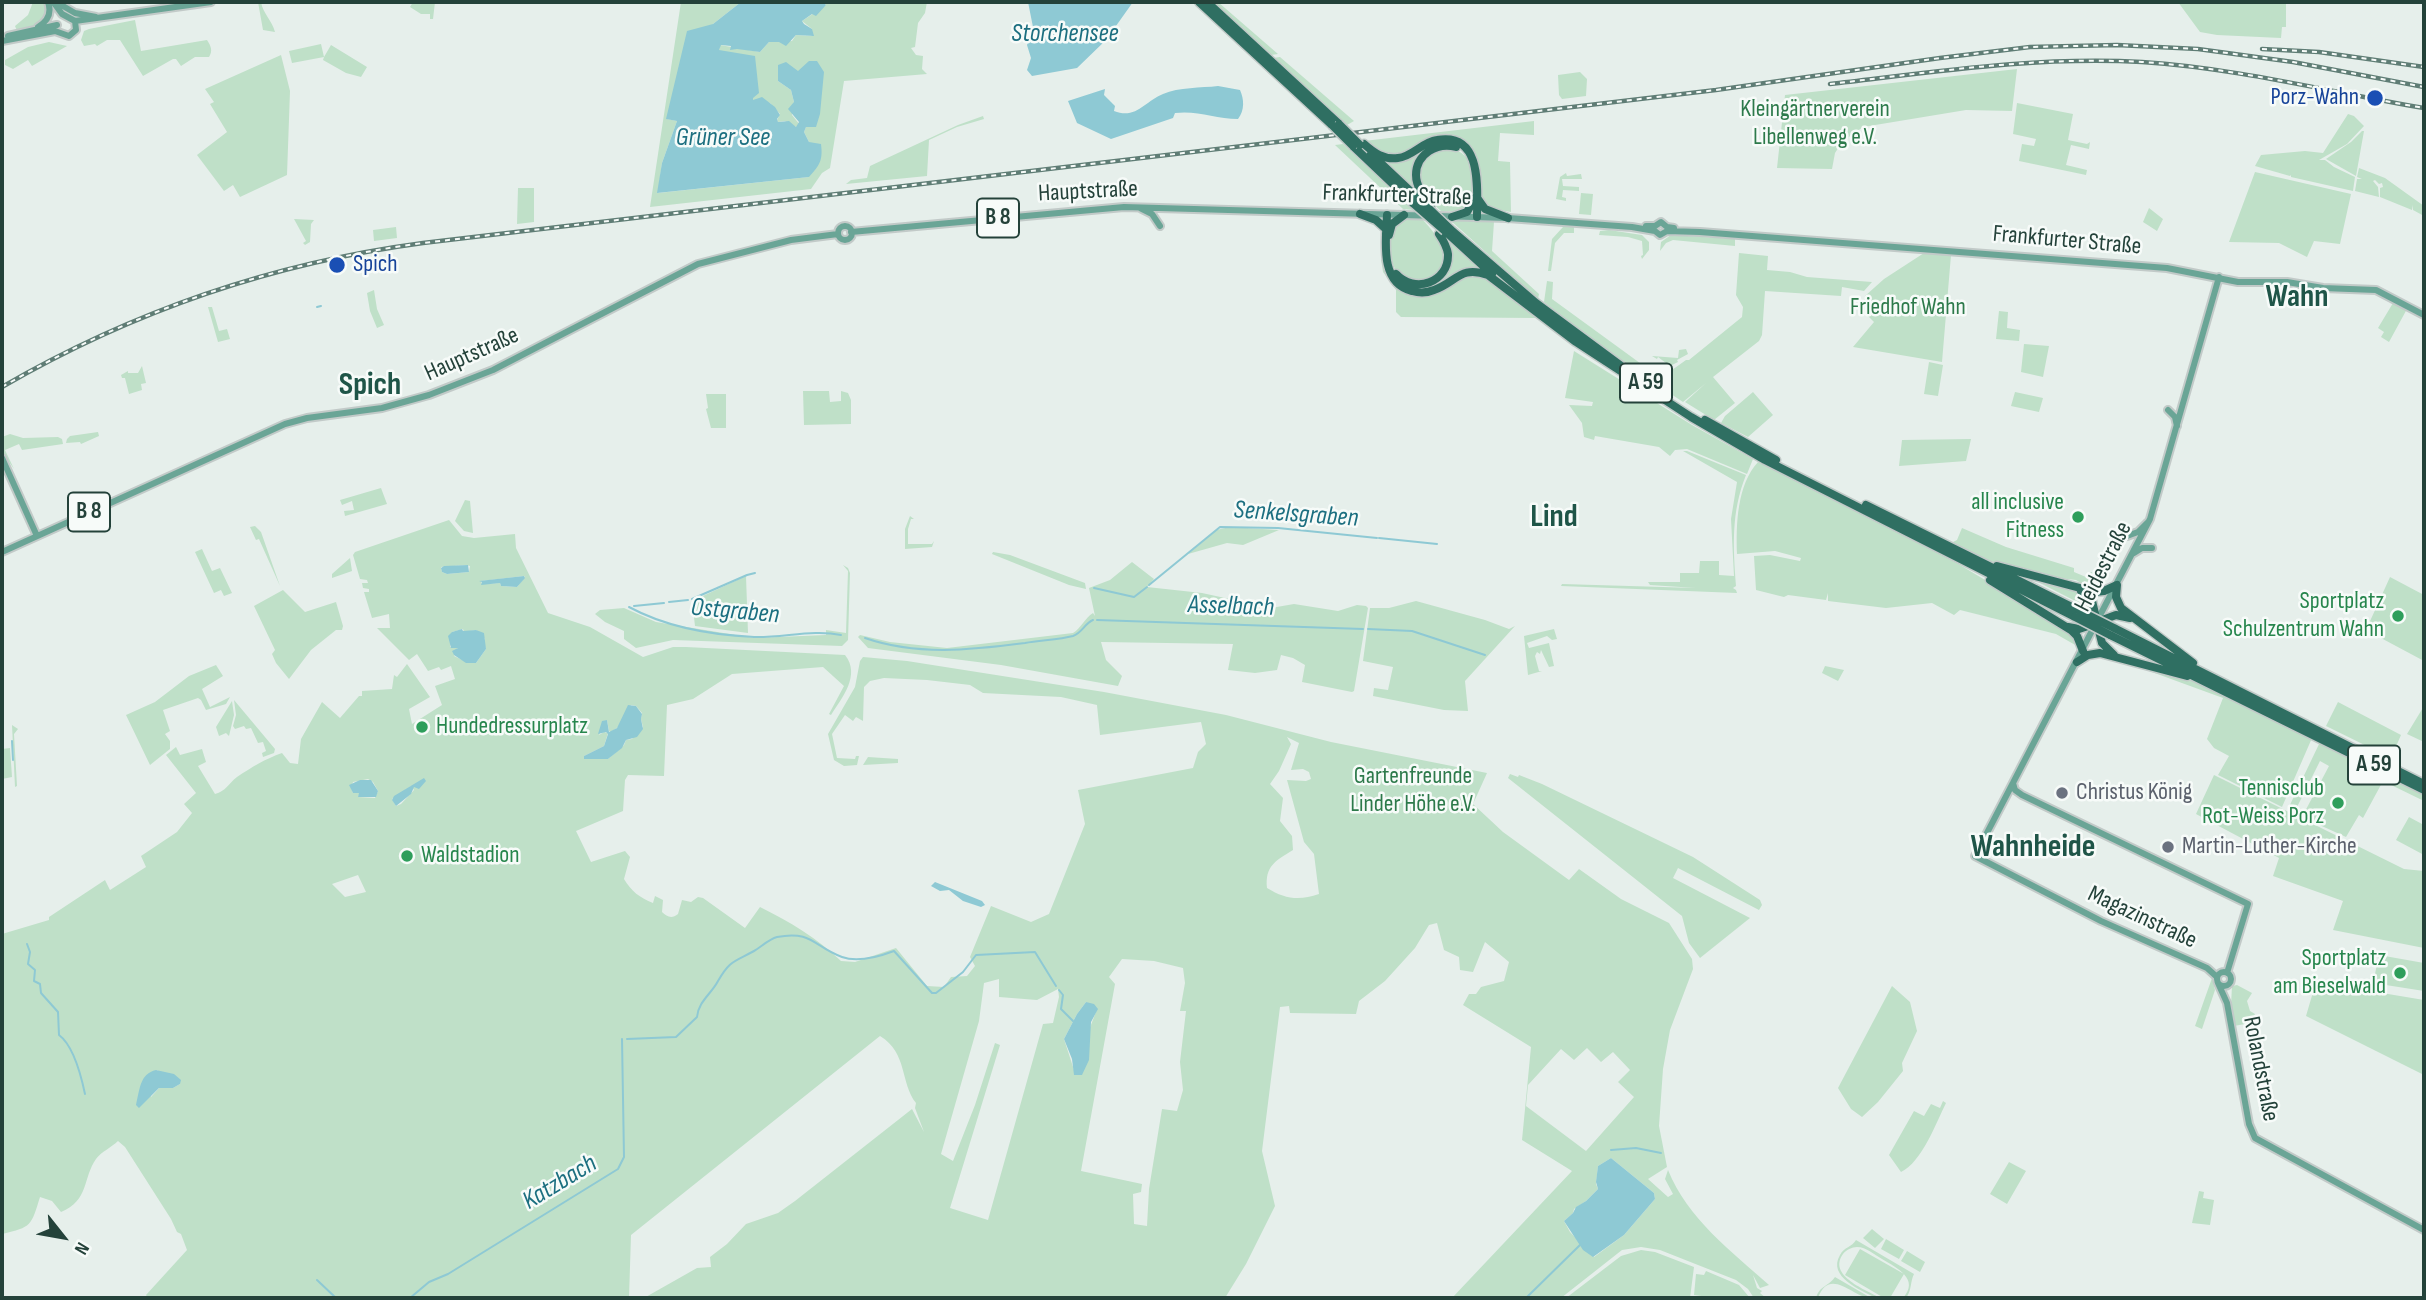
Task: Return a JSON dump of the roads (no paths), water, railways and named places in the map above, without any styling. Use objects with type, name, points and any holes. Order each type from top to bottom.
[{"type":"highway","name":"A 59","points":[[1199,2],[1428,205],[1445,231],[1517,297],[1535,307]]},
{"type":"highway","name":"A 59","points":[[1207,2],[1335,125],[1348,133],[1414,204],[1535,307],[1634,382],[1737,444],[1950,554],[2078,614]]},
{"type":"highway","name":"A 59","points":[[1359,145],[1383,157],[1396,159],[1438,139],[1456,142],[1465,148],[1474,161],[1476,199]]},
{"type":"highway","points":[[1428,205],[1418,187],[1416,177],[1421,158],[1430,149],[1454,146],[1468,156],[1474,169],[1476,217]]},
{"type":"highway","points":[[1452,217],[1467,212],[1476,199]]},
{"type":"highway","points":[[1476,199],[1485,209],[1508,218]]},
{"type":"highway","points":[[1360,214],[1376,220],[1388,232]]},
{"type":"highway","points":[[1388,215],[1388,268],[1395,280],[1407,290],[1433,290],[1461,274],[1477,271],[1488,275],[1517,297]]},
{"type":"highway","points":[[1405,215],[1392,224],[1388,232],[1389,257],[1395,272],[1408,284],[1431,282],[1444,270],[1448,254],[1445,231]]},
{"type":"highway","name":"A 59","points":[[1545,315],[1693,413],[1768,456],[2226,692],[2311,730]]},
{"type":"highway","points":[[1950,554],[2062,625],[2077,636],[2083,651]]},
{"type":"highway","points":[[1961,554],[2095,592],[2116,585],[2118,603],[2133,619],[2212,677]]},
{"type":"highway","points":[[2076,588],[2092,601],[2102,643],[2116,656]]},
{"type":"highway","points":[[2062,625],[2080,629],[2116,615],[2133,619]]},
{"type":"highway","name":"A 59","points":[[2112,631],[2212,677],[2311,730],[2424,784]]},
{"type":"highway","points":[[2077,662],[2093,653],[2116,656],[2187,676],[2226,692]]},
{"type":"highway","name":"A 59","points":[[2325,737],[2424,790]]},
{"type":"main road","points":[[52,2],[80,15],[108,18]]},
{"type":"main road","points":[[52,2],[61,20],[60,33]]},
{"type":"main road","points":[[33,30],[47,19],[52,2]]},
{"type":"main road","points":[[2,39],[51,31],[69,36],[76,25],[211,2]]},
{"type":"main road","points":[[2,39],[61,20],[76,25],[175,7]]},
{"type":"main road","points":[[1139,207],[1152,214],[1160,226]]},
{"type":"main road","name":"Hauptstraße","points":[[2,552],[285,424],[299,419],[399,404],[482,375],[693,266],[791,240],[838,234],[839,238],[845,240],[851,237],[852,232],[1097,208],[1160,208]]},
{"type":"main road","name":"Frankfurter Straße","points":[[1160,208],[1508,218],[1655,229],[1661,222],[1667,229],[2167,268],[2249,283],[2287,282],[2328,289],[2376,290],[2424,315]]},
{"type":"main road","name":"Heidestraße","points":[[1975,856],[2150,519],[2219,277]]},
{"type":"main road","points":[[2168,410],[2178,426]]},
{"type":"main road","points":[[2,457],[37,536]]},
{"type":"main road","points":[[2150,519],[2138,532],[2126,536],[2131,543],[2133,554],[2143,548],[2152,548]]},
{"type":"main road","points":[[2013,783],[2015,790],[2022,795],[2248,904],[2227,973]]},
{"type":"main road","points":[[2007,794],[2022,795]]},
{"type":"main road","name":"Magazinstraße","points":[[1975,856],[2101,921],[2207,968],[2218,980]]},
{"type":"main road","points":[[2221,973],[2227,973],[2231,977],[2229,984],[2224,986],[2218,980],[2221,973]]},
{"type":"main road","name":"Rolandstraße","points":[[2218,980],[2227,1003],[2249,1124],[2258,1141],[2424,1230]]},
{"type":"main road","name":"Rolandstraße","points":[[2227,1003],[2229,984]]},
{"type":"water","name":"Grüner See","points":[[741,2],[823,2],[826,5],[816,16],[812,14],[802,21],[812,29],[814,36],[796,35],[786,46],[779,42],[769,42],[760,52],[730,50],[731,46],[721,45],[719,50],[755,56],[759,93],[753,100],[762,97],[775,107],[780,115],[778,122],[789,121],[796,127],[799,122],[788,109],[794,102],[791,90],[778,81],[778,65],[786,62],[798,71],[809,61],[817,61],[824,72],[820,114],[816,127],[806,127],[804,132],[809,142],[821,144],[820,162],[809,177],[657,193],[662,163],[677,121],[666,119],[687,31],[713,24]]},
{"type":"water","name":"Storchensee","points":[[1028,2],[1133,2],[1106,40],[1077,68],[1032,76],[1027,70],[1031,58],[1027,45],[1033,27]]},
{"type":"water","points":[[1218,86],[1240,90],[1243,104],[1238,119],[1175,113],[1173,118],[1111,139],[1077,123],[1068,101],[1105,89],[1104,95],[1115,106],[1114,111],[1128,113],[1169,92]]},
{"type":"water","points":[[468,565],[469,572],[447,574],[442,572],[441,568],[444,566]]},
{"type":"water","points":[[524,576],[517,587],[501,586],[500,583],[481,585],[482,582],[479,581]]},
{"type":"water","points":[[462,629],[484,633],[486,649],[476,663],[466,663],[452,651],[458,648],[451,648],[448,636]]},
{"type":"water","points":[[628,705],[636,706],[642,714],[643,729],[637,737],[626,740],[622,748],[608,759],[584,759],[584,756],[604,746],[608,734],[598,734],[602,721],[607,720],[609,732],[617,728]]},
{"type":"water","points":[[424,778],[426,781],[419,789],[414,787],[411,794],[396,806],[392,800],[394,796]]},
{"type":"water","points":[[360,780],[371,780],[378,791],[376,797],[358,797],[359,793],[353,793],[349,785]]},
{"type":"water","points":[[935,882],[982,901],[985,905],[981,907],[963,901],[949,890],[940,891],[931,886]]},
{"type":"water","points":[[1086,1002],[1094,1004],[1098,1009],[1091,1022],[1089,1060],[1082,1075],[1074,1075],[1072,1059],[1064,1039]]},
{"type":"water","points":[[156,1070],[174,1074],[181,1080],[180,1084],[173,1088],[159,1088],[139,1108],[136,1105],[142,1083],[147,1075]]},
{"type":"water","points":[[1611,1158],[1654,1193],[1655,1199],[1624,1235],[1593,1257],[1583,1250],[1564,1221],[1598,1189],[1598,1166]]},
{"type":"waterway","points":[[317,307],[321,306]]},
{"type":"waterway","name":"Senkelsgraben","points":[[1149,585],[1220,527],[1278,528],[1377,538]]},
{"type":"waterway","name":"Senkelsgraben","points":[[1379,538],[1437,544]]},
{"type":"waterway","points":[[692,599],[755,573]]},
{"type":"waterway","name":"Senkelsgraben","points":[[1094,588],[1134,597],[1147,587]]},
{"type":"waterway","name":"Senkelsgraben","points":[[669,602],[688,600]]},
{"type":"waterway","name":"Senkelsgraben","points":[[634,606],[664,603]]},
{"type":"waterway","name":"Ostgraben","points":[[629,607],[674,625],[722,634],[754,637],[820,633],[841,635]]},
{"type":"waterway","name":"Asselbach","points":[[865,638],[885,644],[924,649],[985,648],[1073,636],[1093,620]]},
{"type":"waterway","name":"Asselbach","points":[[1097,620],[1363,629]]},
{"type":"waterway","name":"Asselbach","points":[[1368,629],[1412,631],[1485,655]]},
{"type":"waterway","name":"Asselbach","points":[[12,741],[13,760]]},
{"type":"waterway","name":"Katzbach","points":[[627,1039],[676,1037],[697,1017],[703,1002],[729,965],[771,939],[789,935],[806,938],[848,959],[868,959],[894,951],[932,993],[936,993],[963,972],[976,955],[1035,952],[1056,986]]},
{"type":"waterway","name":"Asselbach","points":[[27,944],[30,952],[28,964],[35,970],[34,981],[40,984],[41,993],[58,1012],[59,1035],[73,1053],[85,1094]]},
{"type":"waterway","name":"Katzbach","points":[[1059,990],[1063,995],[1061,1009],[1073,1021]]},
{"type":"waterway","name":"Katzbach","points":[[410,1298],[429,1282],[448,1274],[618,1169],[624,1157],[622,1039]]},
{"type":"waterway","points":[[1611,1150],[1636,1148],[1661,1153]]},
{"type":"waterway","points":[[1526,1298],[1580,1245]]},
{"type":"waterway","name":"Katzbach","points":[[317,1280],[336,1298]]},
{"type":"railway","points":[[2,387],[102,335],[205,294],[312,263],[423,243],[1716,90],[2030,47],[2117,45],[2198,49],[2293,62],[2424,87]]},
{"type":"railway","points":[[2262,49],[2319,52],[2424,67]]},
{"type":"railway","points":[[1830,84],[2025,63],[2142,62],[2213,69],[2424,108]]},
{"type":"place","name":"Porz-Wahn","points":[[2375,98]]},
{"type":"place","name":"Spich","points":[[337,265]]},
{"type":"place","name":"all inclusive Fitness","points":[[2078,517]]},
{"type":"place","name":"Sportplatz Schulzentrum Wahn","points":[[2398,616]]},
{"type":"place","name":"Hundedressurplatz","points":[[422,727]]},
{"type":"place","name":"Christus König","points":[[2062,793]]},
{"type":"place","name":"Tennisclub Rot-Weiss Porz","points":[[2338,803]]},
{"type":"place","name":"Martin-Luther-Kirche","points":[[2168,847]]},
{"type":"place","name":"Waldstadion","points":[[407,856]]},
{"type":"place","name":"Sportplatz am Bieselwald","points":[[2400,973]]},
{"type":"district","name":"Wahn","points":[[2297,298]]},
{"type":"district","name":"Spich","points":[[370,386]]},
{"type":"district","name":"Lind","points":[[1554,518]]},
{"type":"district","name":"Wahnheide","points":[[2033,848]]},
{"type":"park label","name":"Kleingärtnerverein Libellenweg e.V.","points":[[1815,124]]},
{"type":"park label","name":"Friedhof Wahn","points":[[1908,308]]},
{"type":"park label","name":"Gartenfreunde Linder Höhe e.V.","points":[[1413,791]]}]
